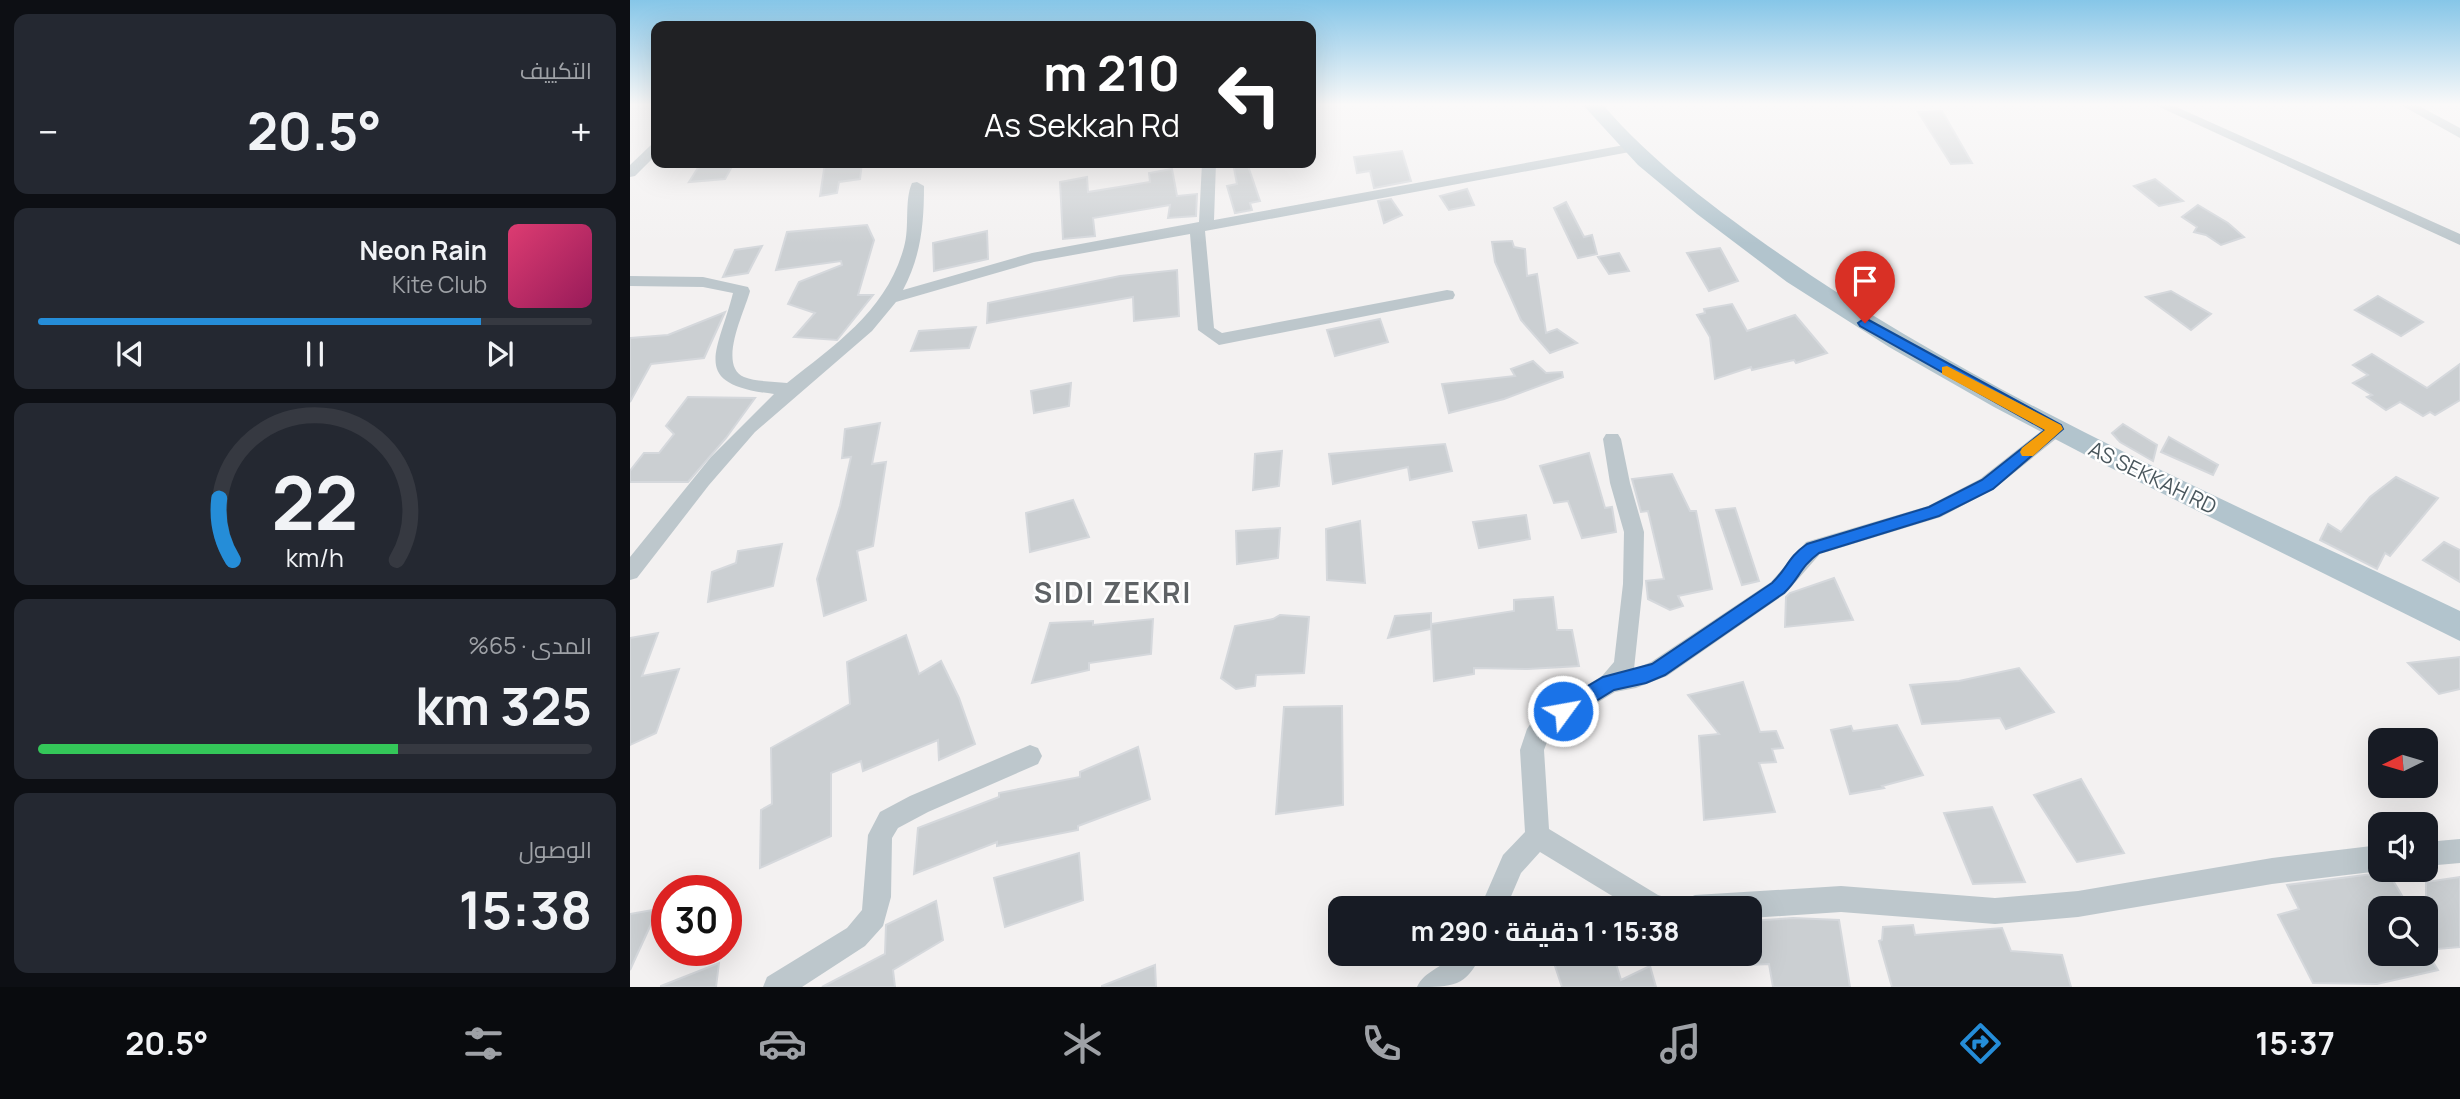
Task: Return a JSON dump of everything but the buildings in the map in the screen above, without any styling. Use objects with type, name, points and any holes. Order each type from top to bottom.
[{"type":"main road","name":"AS SEKKAH RD","points":[[1634,151],[1669,182],[1800,281],[1887,337],[2056,429],[2460,627]]},
{"type":"street","points":[[893,298],[1032,258],[1613,151]]},
{"type":"street","points":[[2264,151],[2460,240]]},
{"type":"street","points":[[630,173],[651,153]]},
{"type":"street","points":[[1208,168],[1201,225],[1206,330],[1219,339],[1447,295]]},
{"type":"street","points":[[630,572],[716,463],[750,425],[850,342],[893,298],[904,279],[916,245],[919,210],[917,186]]},
{"type":"street","points":[[630,281],[733,286],[742,291],[722,360],[725,373],[736,381],[791,390]]},
{"type":"street","points":[[1610,683],[1646,675],[1659,669],[1778,588],[1786,580],[1797,560],[1813,548],[1934,512],[1987,484],[2056,429]]},
{"type":"street","points":[[1498,896],[1512,864],[1538,836],[1533,795],[1532,750],[1535,737],[1543,724],[1610,683],[1625,665],[1634,532],[1620,483],[1612,439]]},
{"type":"street","points":[[777,987],[783,980],[856,937],[874,917],[878,897],[880,835],[889,820],[919,804],[1030,756]]},
{"type":"street","points":[[1538,836],[1637,896]]},
{"type":"street","points":[[2438,853],[2460,851]]},
{"type":"street","points":[[1762,904],[1840,899],[1995,911],[2078,904],[2272,871],[2368,859]]},
{"type":"street","points":[[1431,987],[1457,971],[1460,966]]},
{"type":"slow traffic","points":[[1947,371],[2056,429],[2028,452]]},
{"type":"district","name":"SIDI ZEKRI","points":[[1113,592]]},
{"type":"route","points":[[1563,711],[1610,683],[1646,675],[1659,669],[1714,629],[1778,588],[1786,580],[1797,560],[1813,548],[1934,512],[1987,484],[2056,429],[1968,383],[1865,323]]}]
